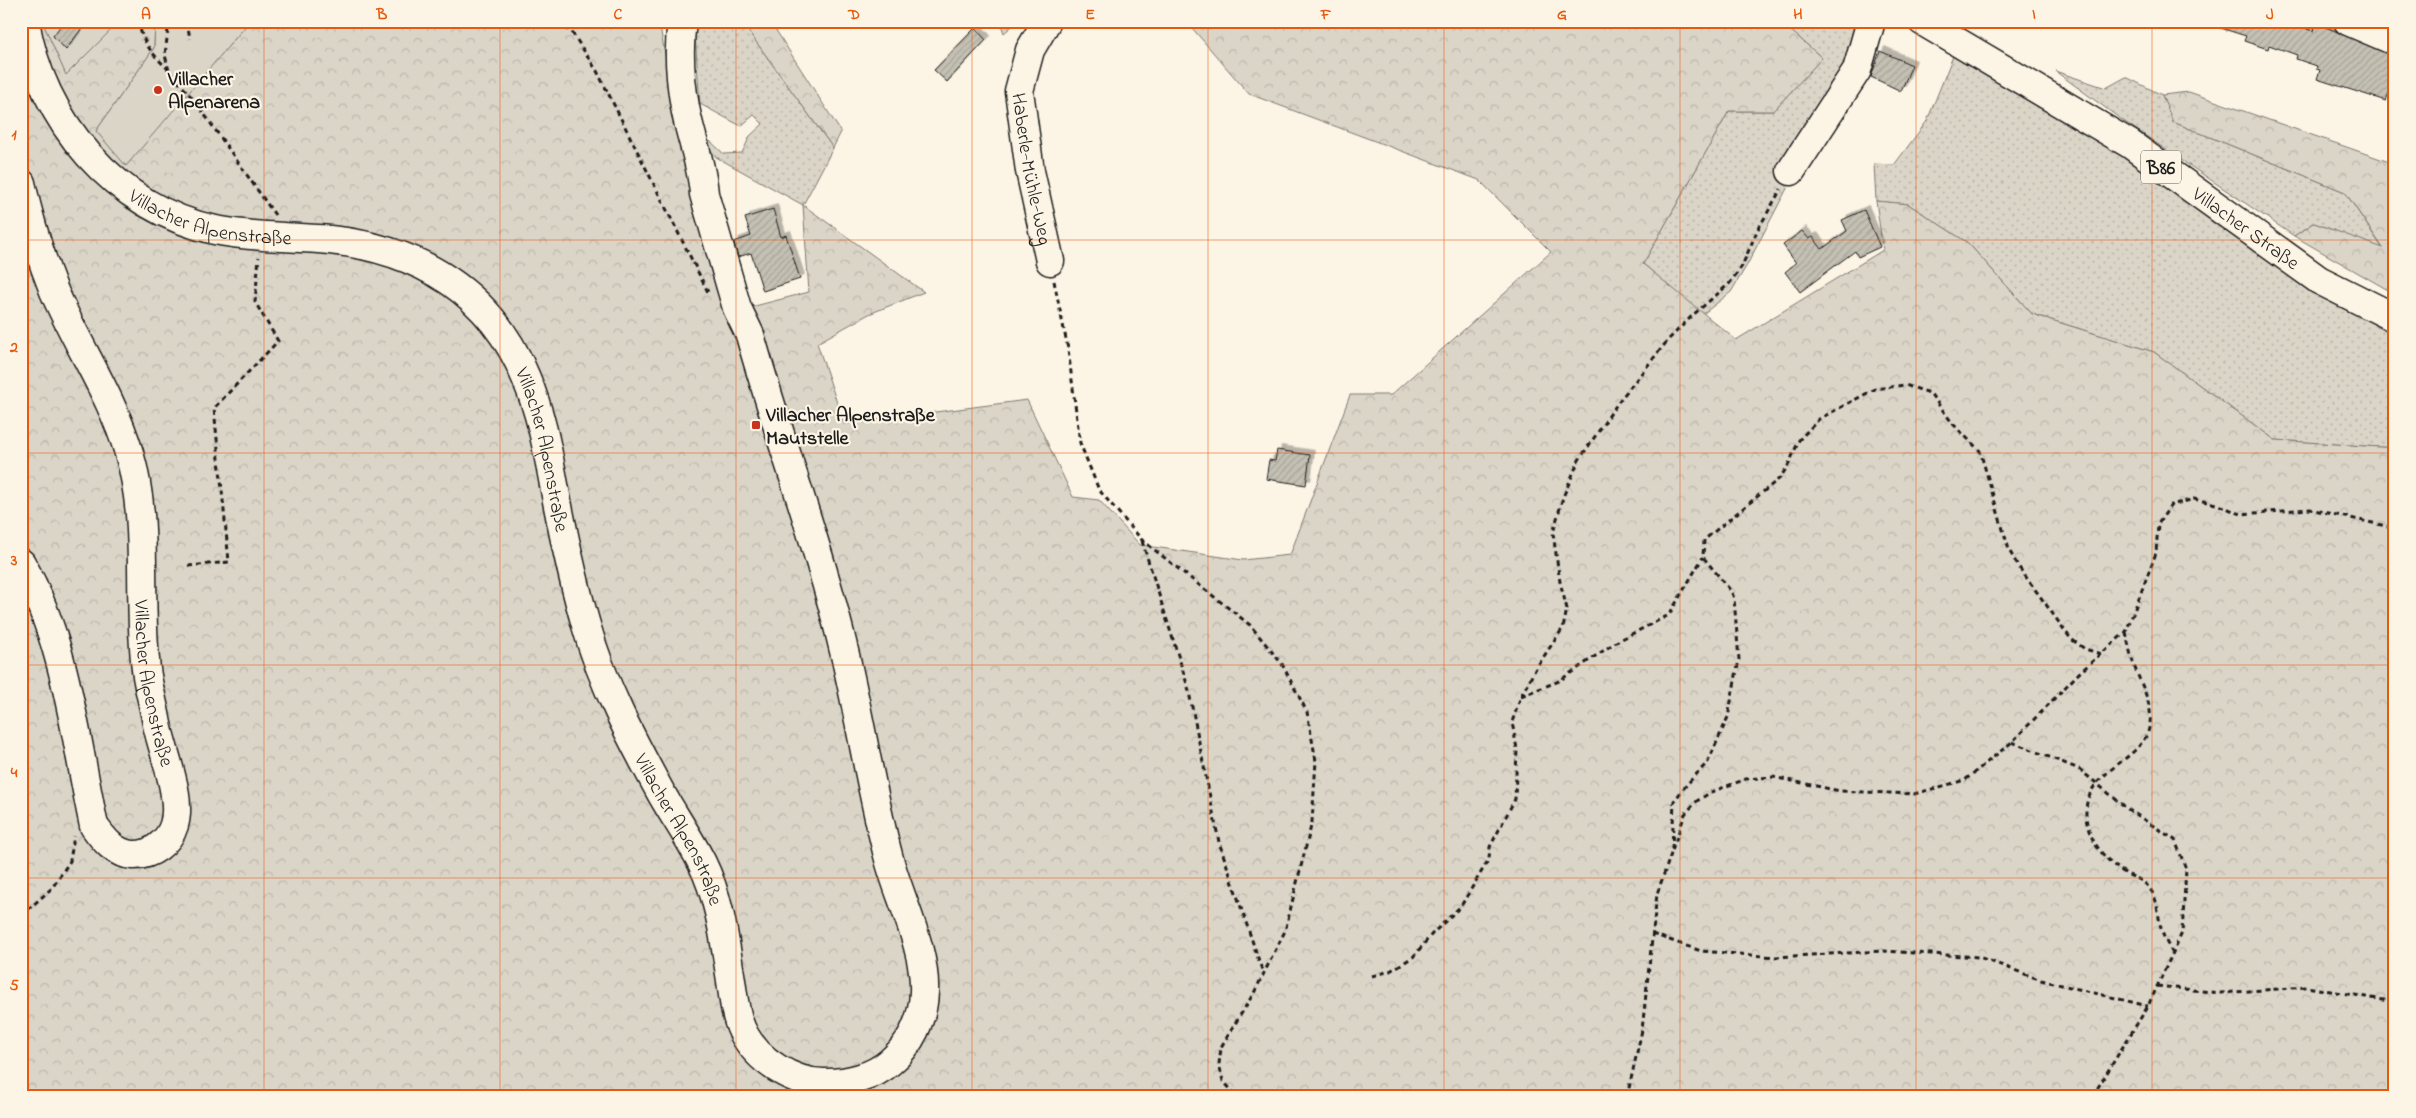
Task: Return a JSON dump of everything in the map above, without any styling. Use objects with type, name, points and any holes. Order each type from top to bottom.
[{"type":"street","name":"Villacher Alpenstraße","points":[[25,21],[45,90],[71,135],[109,177],[142,201],[178,218],[213,229],[261,236],[355,244],[388,250],[418,262],[449,280],[476,302],[499,329],[519,360],[535,399],[547,445],[558,506],[587,629],[613,696],[633,740],[703,864],[715,898],[723,927],[737,1015],[743,1033],[756,1050],[775,1068],[813,1083],[832,1084],[857,1080],[887,1065],[909,1042],[917,1028],[921,1013],[924,995],[924,974],[889,859],[845,655],[832,608],[750,335],[735,300],[704,194],[703,175],[685,107],[681,73],[682,21]]},
{"type":"street","name":"Haberle-Mühle-Weg","points":[[1047,21],[1030,50],[1019,91],[1030,171],[1050,261]]},
{"type":"street","points":[[1791,171],[1857,70],[1871,21]]},
{"type":"street","name":"Villacher Straße","points":[[1922,21],[2130,144],[2319,280],[2395,318]]},
{"type":"street","points":[[2354,22],[2395,42]]},
{"type":"street","name":"Villacher Alpenstraße","points":[[21,183],[54,290],[112,411],[128,452],[136,481],[141,524],[146,668],[160,740],[176,803],[174,825],[166,839],[155,851],[134,855],[116,850],[105,841],[94,826],[69,698],[50,632],[21,563]]},
{"type":"path","points":[[139,21],[142,37],[156,58],[195,101],[289,238]]},
{"type":"path","points":[[169,21],[165,55],[169,71]]},
{"type":"path","points":[[187,21],[190,39]]},
{"type":"path","points":[[558,21],[573,34],[597,71],[687,255],[710,296]]},
{"type":"path","points":[[1372,976],[1390,971],[1413,957],[1432,934],[1462,906],[1488,859],[1490,847],[1515,799],[1518,778],[1517,750],[1512,722],[1521,696],[1536,668],[1563,628],[1567,609],[1560,582],[1553,533],[1563,497],[1579,460],[1619,401],[1669,339],[1729,284],[1742,266],[1757,231],[1791,171]]},
{"type":"path","points":[[188,566],[229,562],[214,408],[278,341],[254,302],[261,236]]},
{"type":"path","points":[[1050,261],[1068,349],[1080,443],[1099,490],[1142,540],[1250,625],[1282,664],[1307,712],[1316,761],[1312,822],[1285,931],[1264,973],[1221,1047],[1219,1064],[1223,1081],[1238,1097]]},
{"type":"path","points":[[1521,696],[1559,682],[1616,642],[1669,615],[1703,556],[1704,540],[1780,478],[1799,440],[1819,420],[1875,389],[1905,385],[1930,393],[1953,424],[1980,452],[2009,550],[2018,566],[2071,639],[2085,649],[2102,654]]},
{"type":"path","points":[[1627,1097],[1642,1030],[1657,894],[1686,814],[1697,801],[1711,792],[1746,779],[1773,777],[1840,791],[1914,794],[1965,780],[2012,742],[2079,673],[2126,632],[2156,553],[2158,524],[2171,505],[2194,500],[2216,504],[2241,514],[2310,508],[2395,528]]},
{"type":"path","points":[[1142,540],[1188,687],[1219,842],[1264,973]]},
{"type":"path","points":[[1672,852],[1674,801],[1688,782],[1708,762],[1728,717],[1739,660],[1734,598],[1731,591],[1703,556]]},
{"type":"path","points":[[2126,632],[2133,662],[2145,690],[2151,722],[2148,736],[2096,783],[2088,796],[2086,813],[2090,831],[2100,852],[2123,872],[2142,879],[2154,893],[2161,931],[2172,953]]},
{"type":"path","points":[[2012,742],[2079,769],[2129,810],[2175,840],[2186,869],[2182,933],[2148,1006],[2092,1097]]},
{"type":"path","points":[[21,916],[52,888],[70,861],[74,834]]},
{"type":"path","points":[[1652,934],[1701,951],[1776,957],[1883,952],[1979,957],[2041,980],[2148,1006]]},
{"type":"path","points":[[2157,986],[2220,993],[2307,987],[2395,1002]]},
{"type":"green space","points":[[21,21],[42,21],[66,74],[120,21],[155,21],[154,48],[96,131],[126,165],[250,21],[659,21],[683,155],[724,314],[809,292],[803,205],[924,292],[869,314],[817,343],[844,424],[1027,400],[1073,497],[1099,500],[1140,545],[1243,560],[1290,555],[1350,395],[1391,395],[1551,252],[1479,180],[1249,94],[1186,21],[1780,21],[1822,58],[1773,111],[1729,111],[1643,264],[1736,340],[1883,250],[1876,201],[1908,204],[1968,243],[2032,314],[2154,352],[2275,440],[2395,448],[2395,1097],[21,1097]]},
{"type":"green space","points":[[42,21],[120,21],[66,75]]},
{"type":"green space","name":"Villacher Alpenarena","points":[[155,21],[250,21],[126,166],[96,131],[154,48]]},
{"type":"green space","points":[[694,21],[741,21],[833,148],[803,205],[716,157],[707,145],[710,141],[724,154],[742,153],[750,136],[763,124],[754,115],[741,126],[700,104]]},
{"type":"green space","points":[[741,21],[770,21],[841,132],[833,148]]},
{"type":"green space","points":[[1000,21],[1018,21],[1004,33]]},
{"type":"green space","points":[[1780,21],[1860,21],[1850,68],[1747,265],[1731,292],[1703,314],[1643,264],[1729,111],[1773,111],[1822,58]]},
{"type":"green space","points":[[1953,56],[2125,157],[2321,292],[2395,337],[2395,448],[2275,440],[2154,352],[2032,314],[1968,243],[1908,204],[1876,201],[1874,164],[1894,165],[1927,121]]},
{"type":"green space","points":[[2055,71],[2106,88],[2126,77],[2162,95],[2173,122],[2345,192],[2383,249],[2314,223],[2294,236],[2122,120]]},
{"type":"green space","points":[[2189,92],[2395,164],[2395,294],[2294,236],[2314,223],[2383,248],[2345,192],[2173,122],[2162,95]]},
{"type":"building","points":[[64,21],[87,21],[66,50],[53,36]]},
{"type":"building","points":[[2209,21],[2284,21],[2314,31],[2316,23],[2395,56],[2395,77],[2386,101],[2317,79],[2320,70],[2316,69],[2317,66],[2296,59],[2297,55],[2269,45],[2268,49],[2244,41],[2246,36],[2208,24]]},
{"type":"building","points":[[975,28],[986,40],[947,82],[934,70]]},
{"type":"building","points":[[1880,51],[1912,65],[1901,91],[1871,77]]},
{"type":"building","points":[[773,209],[781,237],[786,235],[800,279],[763,291],[751,253],[738,257],[734,242],[751,236],[745,218]]},
{"type":"building","points":[[1864,210],[1880,247],[1858,257],[1855,251],[1800,292],[1785,272],[1796,263],[1783,245],[1802,231],[1809,239],[1813,237],[1822,249],[1847,231],[1842,220]]},
{"type":"building","points":[[1277,450],[1310,455],[1306,485],[1266,479],[1269,460],[1275,461]]},
{"type":"place","name":"Villacher Alpenarena","points":[[158,90]]},
{"type":"place","name":"Villacher Alpenstraße Mautstelle","points":[[756,425]]}]
